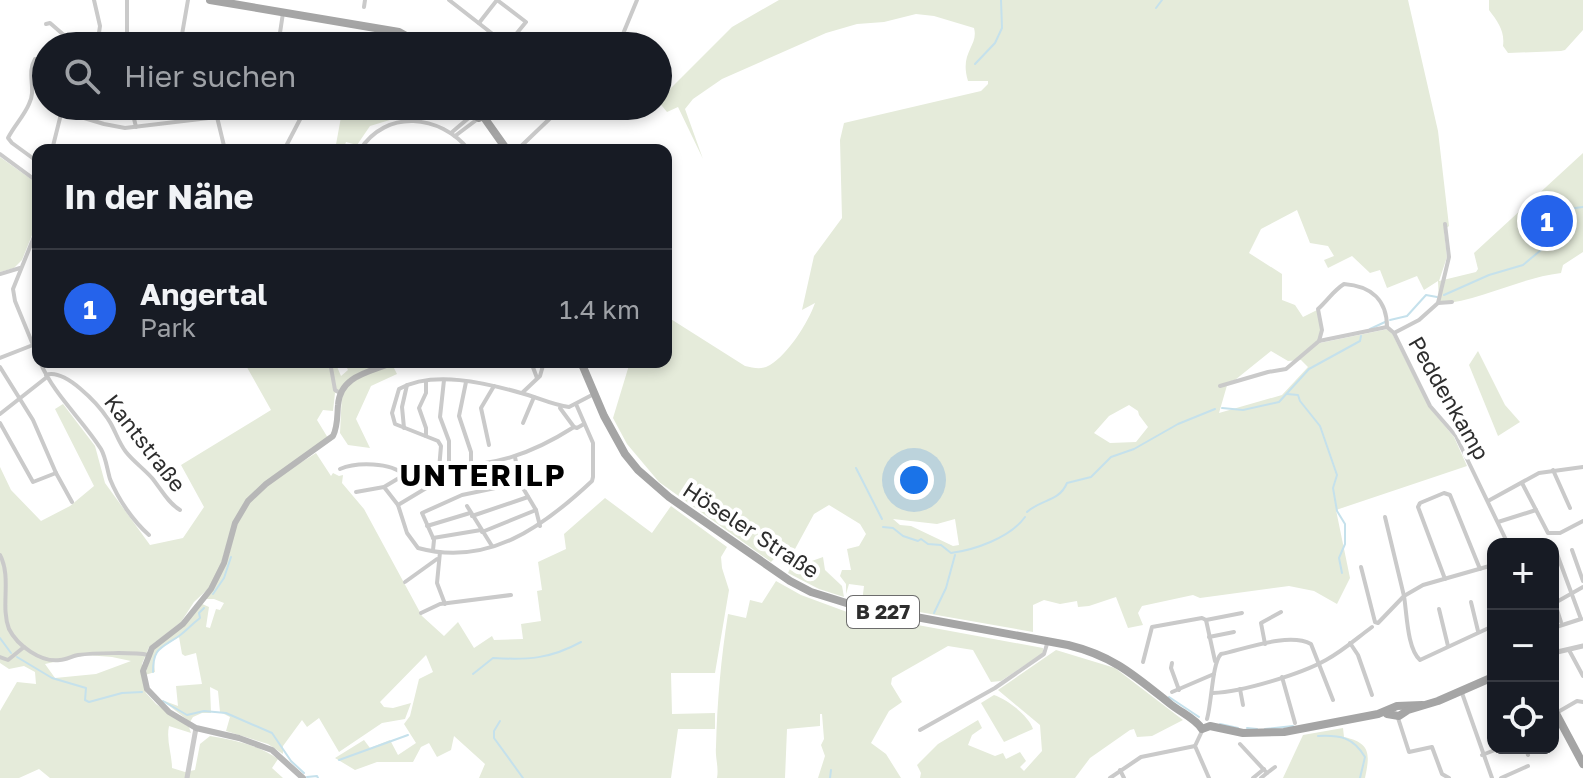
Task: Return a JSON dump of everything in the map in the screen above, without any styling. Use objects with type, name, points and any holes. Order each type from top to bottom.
[{"type":"main road","points":[[210,0],[399,32]]},
{"type":"main road","points":[[486,120],[503,144]]},
{"type":"main road","points":[[303,778],[282,758],[259,744],[196,728],[157,703],[147,689],[143,671],[148,655],[157,642],[183,624],[211,589],[224,563],[235,523],[248,501],[266,484],[333,436],[340,393],[351,379],[379,368]]},
{"type":"main road","name":"Höseler Straße","points":[[583,368],[593,394],[625,454],[653,485],[790,581],[811,592],[856,606],[1048,641]]},
{"type":"main road","name":"B 227","points":[[1048,641],[1083,648],[1116,662],[1171,705],[1204,724],[1243,733],[1273,733],[1397,712],[1487,680]]},
{"type":"main road","points":[[1559,720],[1583,764]]},
{"type":"street","points":[[94,0],[99,32]]},
{"type":"street","points":[[127,0],[127,32]]},
{"type":"street","points":[[182,32],[188,0]]},
{"type":"street","points":[[364,7],[365,0]]},
{"type":"street","points":[[449,0],[490,32]]},
{"type":"street","points":[[479,23],[497,0],[526,22],[518,32]]},
{"type":"street","points":[[624,32],[637,0]]},
{"type":"street","points":[[280,32],[283,13]]},
{"type":"street","points":[[46,24],[50,23],[60,32]]},
{"type":"street","points":[[32,94],[30,103],[8,138],[32,158]]},
{"type":"street","points":[[53,144],[59,120]]},
{"type":"street","points":[[95,120],[112,126],[137,128],[195,120]]},
{"type":"street","points":[[135,120],[137,128]]},
{"type":"street","points":[[218,120],[224,144]]},
{"type":"street","points":[[287,144],[300,120]]},
{"type":"street","points":[[453,135],[469,120]]},
{"type":"street","points":[[523,144],[548,120]]},
{"type":"street","points":[[365,144],[373,133],[400,121],[425,123],[453,135],[462,144]]},
{"type":"street","points":[[0,154],[32,178]]},
{"type":"street","points":[[1319,341],[1322,330],[1318,309],[1331,293],[1344,284],[1353,285],[1382,302],[1387,327],[1394,333],[1419,320],[1438,303],[1449,257],[1445,224]]},
{"type":"street","points":[[32,241],[14,284],[13,295],[32,342]]},
{"type":"street","points":[[0,274],[20,268]]},
{"type":"street","points":[[1438,303],[1452,302]]},
{"type":"street","points":[[1220,386],[1286,369],[1319,341],[1387,327]]},
{"type":"street","name":"Peddenkamp","points":[[1394,333],[1430,406],[1456,436],[1505,538]]},
{"type":"street","points":[[0,358],[32,345]]},
{"type":"street","points":[[0,367],[22,399],[72,502]]},
{"type":"street","points":[[43,368],[102,452],[117,493],[139,526],[149,535]]},
{"type":"street","points":[[331,368],[335,390],[340,393]]},
{"type":"street","points":[[533,368],[537,378]]},
{"type":"street","points":[[522,393],[543,368]]},
{"type":"street","name":"Kantstraße","points":[[47,376],[59,374],[106,416],[124,450],[157,484],[171,505],[180,510]]},
{"type":"street","points":[[0,414],[47,376]]},
{"type":"street","points":[[398,505],[438,481],[441,446],[438,441],[395,424],[392,413],[399,389],[444,380],[466,382],[494,386],[569,407],[593,394]]},
{"type":"street","points":[[444,380],[440,417],[449,441],[449,466]]},
{"type":"street","points":[[426,382],[426,393],[419,408],[426,436]]},
{"type":"street","points":[[466,382],[459,416],[471,452],[471,465]]},
{"type":"street","points":[[404,428],[402,407],[407,385]]},
{"type":"street","points":[[489,445],[481,408],[494,386]]},
{"type":"street","points":[[523,423],[534,397]]},
{"type":"street","points":[[384,487],[398,505],[407,533],[421,549],[462,552],[523,535],[556,514],[592,481],[593,443],[576,404]]},
{"type":"street","points":[[559,406],[574,427]]},
{"type":"street","points":[[0,423],[33,482],[56,473]]},
{"type":"street","points":[[440,466],[489,464],[515,457],[537,450],[574,427],[585,424]]},
{"type":"street","points":[[515,457],[520,483],[536,510],[540,526]]},
{"type":"street","points":[[340,469],[345,466],[376,465],[402,471],[402,478],[384,487],[356,492]]},
{"type":"street","points":[[1488,501],[1553,470],[1583,467]]},
{"type":"street","points":[[1553,470],[1570,508]]},
{"type":"street","points":[[433,550],[433,538],[422,513],[462,495],[520,483]]},
{"type":"street","points":[[1522,483],[1550,534],[1560,533],[1583,521]]},
{"type":"street","points":[[1445,579],[1418,507],[1420,503],[1444,493],[1450,495],[1480,569]]},
{"type":"street","points":[[427,526],[528,497]]},
{"type":"street","points":[[467,506],[492,546]]},
{"type":"street","points":[[433,538],[482,531],[536,510]]},
{"type":"street","points":[[1498,522],[1536,510]]},
{"type":"street","points":[[1385,517],[1417,659],[1425,660],[1487,628]]},
{"type":"street","points":[[1572,550],[1583,581]]},
{"type":"street","points":[[440,552],[437,583],[445,604]]},
{"type":"street","points":[[0,555],[5,570],[4,611],[7,624],[22,649],[49,660],[78,655],[148,655]]},
{"type":"street","points":[[405,582],[437,559]]},
{"type":"street","points":[[1559,560],[1582,619],[1559,626]]},
{"type":"street","points":[[1361,567],[1374,625]]},
{"type":"street","points":[[1213,693],[1240,689],[1321,663],[1374,625],[1413,589],[1487,567]]},
{"type":"street","points":[[1559,601],[1583,587]]},
{"type":"street","points":[[421,613],[445,604],[511,595]]},
{"type":"street","points":[[1471,602],[1478,631]]},
{"type":"street","points":[[1439,609],[1448,646]]},
{"type":"street","points":[[1556,610],[1561,622]]},
{"type":"street","points":[[1265,644],[1261,623],[1281,612]]},
{"type":"street","points":[[1143,662],[1152,627],[1242,613]]},
{"type":"street","points":[[1206,620],[1215,661],[1213,693],[1195,746],[1209,778]]},
{"type":"street","points":[[1209,637],[1234,632]]},
{"type":"street","points":[[1215,661],[1221,654],[1265,644],[1293,639],[1304,641],[1311,644],[1321,663],[1333,700]]},
{"type":"street","points":[[920,730],[992,690],[1032,663],[1044,654],[1048,641]]},
{"type":"street","points":[[1350,643],[1358,655],[1372,695]]},
{"type":"street","points":[[1559,652],[1583,646]]},
{"type":"street","points":[[0,657],[8,660],[22,649]]},
{"type":"street","points":[[1569,650],[1583,676]]},
{"type":"street","points":[[1172,663],[1179,690]]},
{"type":"street","points":[[1172,692],[1214,674]]},
{"type":"street","points":[[1282,677],[1295,723]]},
{"type":"street","points":[[1240,689],[1243,705]]},
{"type":"street","points":[[1461,691],[1492,778]]},
{"type":"street","points":[[1559,709],[1580,702]]},
{"type":"street","points":[[1397,712],[1409,752],[1432,747],[1442,774],[1449,778]]},
{"type":"street","points":[[187,778],[196,728]]},
{"type":"street","points":[[1240,744],[1266,771]]},
{"type":"street","points":[[1110,778],[1141,757],[1195,746]]},
{"type":"street","points":[[1482,755],[1487,753]]},
{"type":"street","points":[[1501,778],[1528,766]]},
{"type":"street","points":[[1253,778],[1275,767]]},
{"type":"street","points":[[1120,770],[1124,778]]},
{"type":"street","points":[[1261,778],[1266,771]]},
{"type":"green space","points":[[779,0],[1408,0],[1438,131],[1449,226],[1444,230],[1447,257],[1439,281],[1476,272],[1474,253],[1583,153],[1583,252],[1563,265],[1561,273],[1470,299],[1439,304],[1438,281],[1424,290],[1417,276],[1387,288],[1380,270],[1370,273],[1352,256],[1328,268],[1324,260],[1334,256],[1328,246],[1310,243],[1297,210],[1261,229],[1249,253],[1282,274],[1282,300],[1295,305],[1303,317],[1317,310],[1322,332],[1320,343],[1388,329],[1429,407],[1454,437],[1467,466],[1336,510],[1350,578],[1337,604],[1314,591],[1289,586],[1200,598],[1193,595],[1142,606],[1138,613],[1143,625],[1128,628],[1116,597],[1078,607],[1077,601],[1060,604],[1044,600],[1033,605],[1033,632],[862,602],[864,586],[849,584],[846,594],[846,584],[840,576],[842,570],[851,570],[847,549],[859,546],[866,534],[860,524],[829,505],[814,514],[795,549],[786,546],[771,562],[659,482],[627,444],[613,418],[628,368],[672,368],[672,320],[745,366],[764,368],[784,353],[802,329],[815,303],[802,310],[814,256],[842,218],[840,140],[844,123],[981,91],[988,81],[968,81],[966,71],[974,28],[916,14],[884,22],[857,24],[826,33],[722,79],[693,99],[685,109],[703,159],[678,107],[672,110],[672,87],[732,27]],"holes":[[[1271,351],[1288,361],[1301,360],[1308,367],[1282,395],[1219,413],[1228,382],[1235,380]],[[1129,405],[1138,411],[1148,427],[1136,442],[1110,443],[1094,433],[1109,416]],[[893,519],[937,524],[955,519],[959,545],[953,546],[911,526],[900,525]]]},
{"type":"green space","points":[[1489,0],[1583,0],[1583,30],[1565,50],[1508,53],[1503,46],[1500,27],[1489,10]]},
{"type":"green space","points":[[340,120],[390,120],[370,126],[358,144],[336,144]]},
{"type":"green space","points":[[0,157],[32,180],[32,235],[22,260],[14,268],[0,272]]},
{"type":"green space","points":[[1478,351],[1505,405],[1520,422],[1498,436],[1469,365]]},
{"type":"green space","points":[[247,368],[338,368],[341,376],[347,368],[394,368],[397,374],[371,386],[356,419],[370,448],[348,445],[340,433],[342,393],[335,393],[333,411],[323,410],[317,420],[328,438],[244,503],[232,526],[221,564],[210,587],[194,602],[181,622],[149,647],[142,664],[146,693],[156,704],[189,727],[191,733],[169,726],[172,768],[185,772],[195,770],[200,744],[210,736],[246,744],[270,754],[278,759],[272,768],[283,778],[50,778],[39,769],[19,778],[0,778],[0,711],[17,682],[36,684],[35,672],[24,666],[9,669],[0,663],[0,467],[11,490],[41,521],[70,506],[94,486],[55,409],[63,404],[95,446],[105,483],[150,545],[183,538],[204,507],[181,465],[271,410]],"holes":[[[86,655],[131,661],[96,674],[55,678],[45,664]]]},
{"type":"green space","points":[[316,453],[331,476],[333,473],[343,475],[342,483],[364,509],[422,616],[444,636],[458,622],[474,648],[492,636],[494,640],[523,639],[521,624],[541,621],[537,591],[542,590],[538,562],[566,549],[564,534],[605,498],[652,533],[671,506],[727,547],[721,557],[729,590],[715,673],[671,673],[672,714],[715,713],[715,729],[678,729],[671,778],[479,778],[485,764],[454,736],[451,750],[437,757],[429,743],[421,747],[413,762],[377,762],[355,770],[335,758],[364,740],[370,748],[390,740],[398,755],[416,743],[404,724],[410,716],[419,679],[433,672],[426,655],[380,702],[384,707],[393,708],[411,703],[405,719],[382,723],[339,752],[319,718],[307,727],[302,720],[283,746],[283,754],[268,744],[226,731],[230,717],[220,712],[218,691],[210,687],[211,713],[202,713],[190,722],[162,700],[178,706],[176,686],[202,684],[196,653],[182,654],[179,637],[159,650],[155,672],[145,675],[153,650],[200,603],[209,607],[206,627],[210,628],[216,609],[220,610],[224,603],[204,599],[225,566],[242,512],[266,486]]},
{"type":"green space","points":[[823,557],[825,570],[842,586],[844,597],[819,589],[788,573],[795,558],[809,562]]},
{"type":"green space","points":[[776,581],[801,595],[847,612],[1043,648],[1043,653],[1001,681],[991,682],[973,650],[948,646],[892,678],[891,684],[902,702],[889,711],[871,743],[886,754],[901,778],[818,778],[825,756],[821,745],[824,739],[820,714],[820,726],[787,729],[785,778],[717,778],[718,697],[728,614],[746,618],[750,600],[762,603]]},
{"type":"green space","points":[[1056,650],[1115,668],[1183,720],[1152,736],[1137,737],[1134,729],[1130,730],[1090,758],[1075,778],[920,778],[917,765],[938,744],[978,720],[982,728],[972,735],[968,745],[995,756],[1003,753],[1006,759],[1020,752],[1026,761],[1020,767],[1024,771],[1042,751],[1040,725],[998,690]]},
{"type":"green space","points":[[994,695],[1017,709],[1033,729],[1004,742],[981,703]]},
{"type":"green space","points":[[1343,728],[1344,737],[1364,746],[1368,756],[1365,778],[1283,778],[1303,735]]},
{"type":"waterway","points":[[975,64],[995,43],[1002,28],[1001,0]]},
{"type":"waterway","points":[[1156,8],[1162,0]]},
{"type":"waterway","points":[[1444,295],[1489,275],[1523,265],[1553,240],[1566,214],[1583,207]]},
{"type":"waterway","points":[[1390,320],[1407,316],[1426,295],[1437,297]]},
{"type":"waterway","points":[[1370,329],[1385,322]]},
{"type":"waterway","points":[[1222,408],[1243,410],[1279,402],[1309,369],[1360,341],[1361,336]]},
{"type":"waterway","points":[[1287,394],[1298,395],[1320,426],[1337,475],[1333,488],[1337,511],[1345,524],[1345,544],[1339,558],[1342,573]]},
{"type":"waterway","points":[[1027,512],[1055,497],[1067,483],[1091,477],[1111,457],[1215,409]]},
{"type":"waterway","points":[[856,468],[882,519]]},
{"type":"waterway","points":[[883,527],[893,528],[903,536],[918,541],[921,539],[928,544],[941,545],[951,553],[991,542],[1025,517]]},
{"type":"waterway","points":[[934,613],[946,588],[955,555]]},
{"type":"waterway","points":[[213,594],[224,578],[231,557]]},
{"type":"waterway","points":[[153,672],[154,658],[159,650],[200,618],[199,613],[204,608]]},
{"type":"waterway","points":[[0,638],[11,653]]},
{"type":"waterway","points":[[473,674],[493,658],[538,657],[581,642]]},
{"type":"waterway","points":[[17,657],[52,678],[86,688],[85,700],[89,702],[122,693],[142,692]]},
{"type":"waterway","points":[[1169,697],[1199,717]]},
{"type":"waterway","points":[[163,701],[187,715],[204,711],[226,713],[272,733],[291,761],[304,773]]},
{"type":"waterway","points":[[500,721],[494,738],[523,778]]},
{"type":"waterway","points":[[1220,724],[1238,728]]},
{"type":"waterway","points":[[1265,729],[1293,726]]},
{"type":"waterway","points":[[1247,728],[1257,729]]},
{"type":"waterway","points":[[339,760],[408,735]]},
{"type":"waterway","points":[[1318,736],[1339,737],[1356,745],[1365,757],[1360,778]]},
{"type":"waterway","points":[[830,778],[831,770]]},
{"type":"waterway","points":[[307,777],[318,778]]},
{"type":"place","name":"Angertal","points":[[1547,221]]},
{"type":"district","name":"UNTERILP","points":[[483,476]]}]
